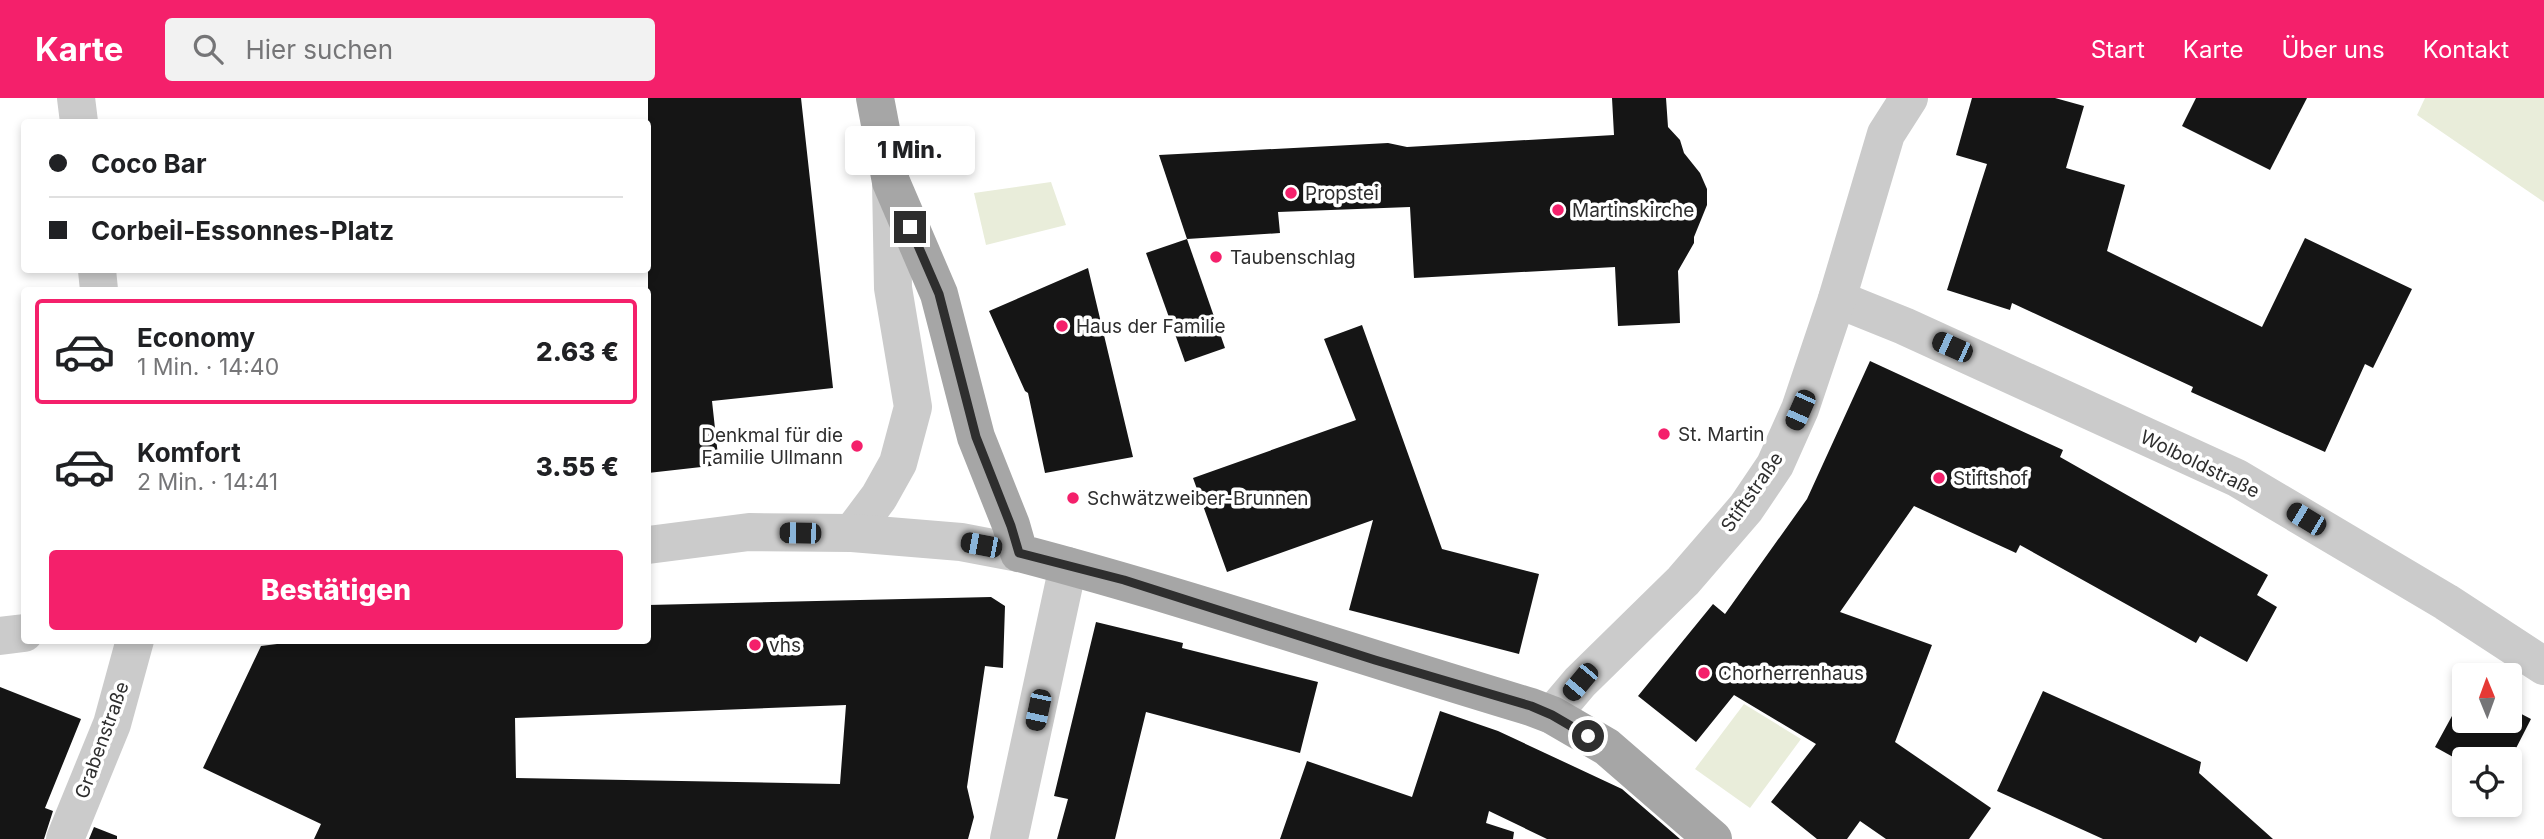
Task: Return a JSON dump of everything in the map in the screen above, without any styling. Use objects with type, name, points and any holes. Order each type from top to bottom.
[{"type":"main road","points":[[875,98],[891,182],[939,294],[976,437],[1019,553],[1124,580],[1375,660],[1531,706],[1607,747],[1713,839]]},
{"type":"street","points":[[76,98],[79,119]]},
{"type":"street","name":"Stiftstraße","points":[[1552,715],[1580,682],[1683,581],[1746,508],[1775,465],[1800,410],[1837,299],[1886,134],[1909,98]]},
{"type":"street","points":[[852,533],[879,497],[898,463],[913,407],[892,288],[891,182]]},
{"type":"street","name":"Wolboldstraße","points":[[1837,299],[1904,326],[2237,478],[2446,602],[2544,666]]},
{"type":"street","points":[[651,545],[749,532],[852,533],[961,542],[1019,553]]},
{"type":"street","points":[[1009,839],[1068,566]]},
{"type":"street","points":[[0,636],[21,633]]},
{"type":"street","name":"Grabenstraße","points":[[65,839],[112,724],[134,644]]},
{"type":"green space","points":[[2425,98],[2544,98],[2544,202],[2417,115]]},
{"type":"green space","points":[[1051,182],[1066,225],[986,245],[974,193]]},
{"type":"green space","points":[[1744,704],[1801,739],[1750,808],[1695,769]]},
{"type":"building","points":[[648,98],[801,98],[833,388],[712,401],[719,465],[651,473],[651,287],[648,287],[648,273],[651,273],[651,119],[648,119]]},
{"type":"building","name":"Martinskirche","points":[[1612,98],[1666,98],[1668,127],[1680,140],[1684,153],[1700,173],[1707,189],[1707,205],[1694,243],[1678,271],[1680,323],[1618,326],[1615,267],[1414,278],[1410,207],[1278,212],[1280,233],[1187,239],[1159,155],[1388,143],[1407,147],[1614,135]]},
{"type":"building","points":[[1972,98],[2055,98],[2084,106],[2066,168],[2125,185],[2107,251],[2262,327],[2305,238],[2412,289],[2373,368],[2365,364],[2325,452],[2191,392],[2193,387],[2012,303],[2010,310],[1947,290],[1987,164],[1956,155]]},
{"type":"building","points":[[2196,98],[2307,98],[2270,170],[2182,126]]},
{"type":"building","points":[[1187,239],[1225,348],[1185,362],[1146,253]]},
{"type":"building","points":[[1088,268],[1133,457],[1045,473],[1028,393],[989,311]]},
{"type":"building","points":[[1362,325],[1442,549],[1539,574],[1519,654],[1349,610],[1373,520],[1227,572],[1193,478],[1356,420],[1324,339]]},
{"type":"building","points":[[1870,361],[2063,450],[2060,457],[2268,575],[2257,595],[2277,607],[2247,662],[2200,636],[2196,643],[2020,545],[2016,553],[1914,506],[1840,612],[1932,645],[1895,742],[1991,808],[1969,839],[1886,839],[1860,821],[1847,839],[1817,839],[1771,802],[1816,744],[1734,695],[1696,742],[1638,696],[1713,604],[1725,614],[1807,499]]},
{"type":"building","points":[[991,597],[1005,606],[1003,668],[985,666],[967,787],[974,817],[968,839],[314,839],[321,824],[203,768],[261,646],[651,644],[651,605]],"holes":[[[846,705],[840,784],[516,778],[515,718]]]},
{"type":"building","points":[[1096,622],[1183,643],[1182,648],[1318,682],[1300,753],[1146,712],[1115,839],[1057,839],[1068,799],[1054,796]]},
{"type":"building","points":[[0,687],[81,719],[45,808],[53,811],[44,839],[0,839]]},
{"type":"building","points":[[2043,691],[2201,762],[2199,773],[2273,839],[2103,839],[1997,791]]},
{"type":"building","points":[[1440,711],[1498,731],[1622,789],[1680,839],[1547,839],[1489,811],[1486,823],[1514,832],[1513,839],[1280,839],[1307,761],[1412,797]]},
{"type":"building","points":[[2522,714],[2531,719],[2517,747],[2452,747],[2452,756],[2435,747],[2452,716],[2452,733],[2522,733]]},
{"type":"building","points":[[94,827],[117,836],[117,839],[89,839]]},
{"type":"place","name":"Propstei","points":[[1291,193]]},
{"type":"place","name":"Martinskirche","points":[[1558,210]]},
{"type":"place","name":"Taubenschlag","points":[[1216,257]]},
{"type":"place","name":"Haus der Familie","points":[[1062,326]]},
{"type":"place","name":"St. Martin","points":[[1664,434]]},
{"type":"place","name":"Denkmal für die Familie Ullmann","points":[[857,446]]},
{"type":"place","name":"Stiftshof","points":[[1939,478]]},
{"type":"place","name":"Schwätzweiber-Brunnen","points":[[1073,498]]},
{"type":"place","name":"vhs","points":[[755,645]]},
{"type":"place","name":"Chorherrenhaus","points":[[1704,673]]},
{"type":"route","points":[[910,227],[939,294],[976,437],[1019,553],[1124,580],[1375,660],[1531,706],[1588,736]]}]
